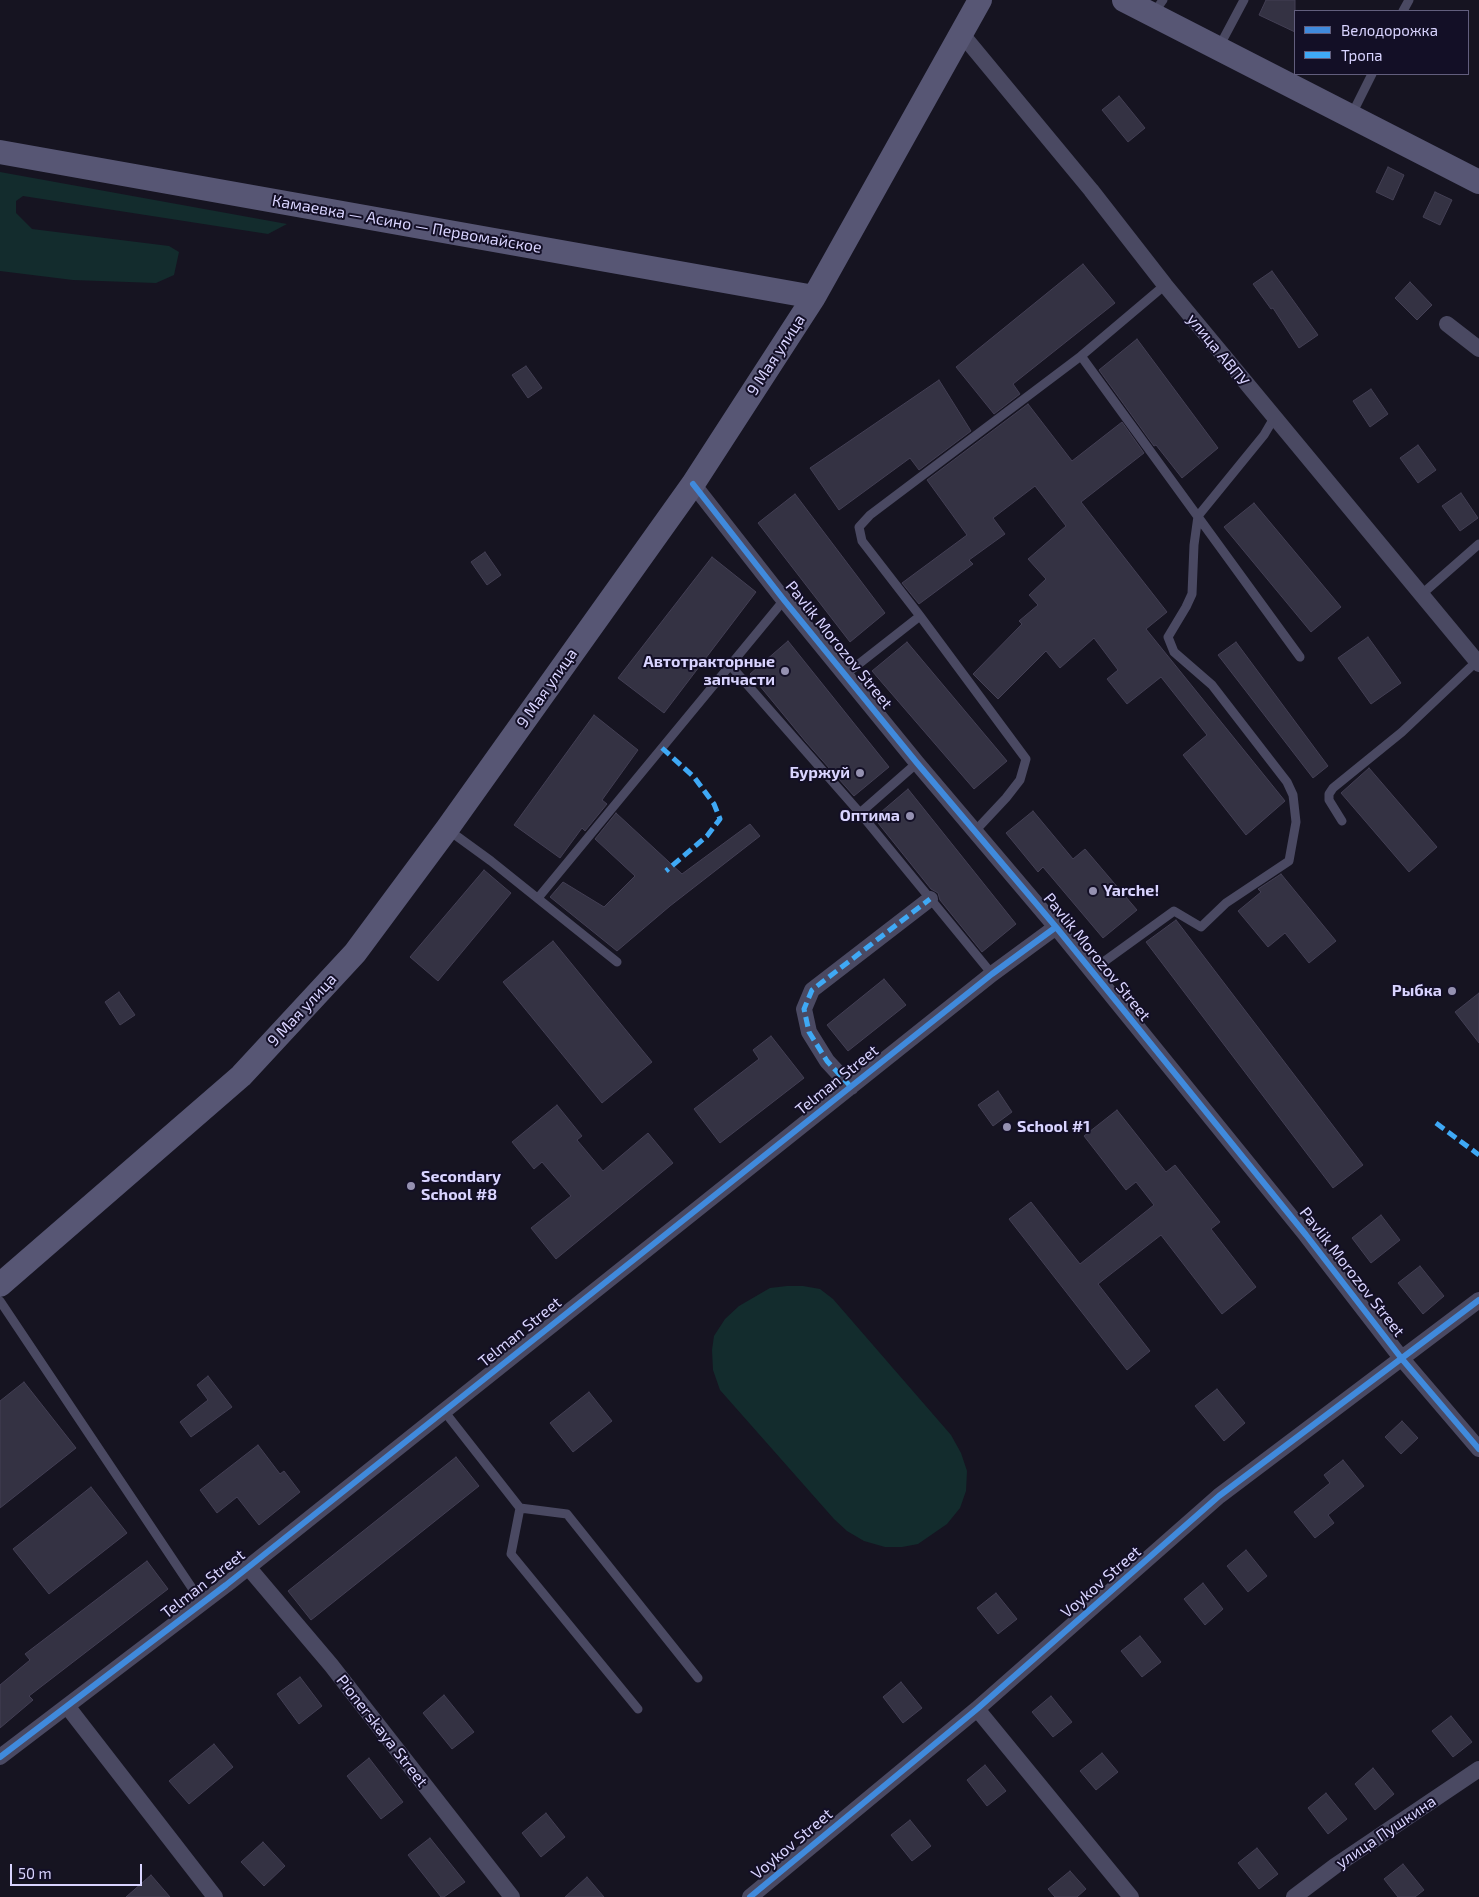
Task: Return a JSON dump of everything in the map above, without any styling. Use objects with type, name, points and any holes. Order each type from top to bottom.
[{"type":"main road","name":"9 Мая улица","points":[[0,1285],[241,1076],[355,953],[447,829],[692,484],[814,296],[980,0]]},
{"type":"main road","points":[[1124,0],[1158,7],[1218,47],[1479,182]]},
{"type":"main road","name":"Камаевка — Асино — Первомайское","points":[[0,152],[814,296]]},
{"type":"street","name":"улица АВПУ","points":[[961,33],[1091,190],[1165,285],[1274,418],[1478,662]]},
{"type":"street","points":[[1447,324],[1479,349]]},
{"type":"street","name":"Pavlik Morozov Street","points":[[692,484],[784,600],[1056,927],[1306,1234],[1402,1359],[1479,1449]]},
{"type":"street","points":[[851,1087],[822,1054],[809,1032],[804,1009],[812,990],[930,899]]},
{"type":"street","name":"Telman Street","points":[[0,1757],[248,1567],[992,974],[1056,927]]},
{"type":"street","name":"Voykov Street","points":[[750,1897],[977,1709],[1219,1496],[1479,1300]]},
{"type":"street","name":"Pionerskaya Street","points":[[248,1567],[331,1665],[512,1897]]},
{"type":"street","points":[[67,1706],[215,1897]]},
{"type":"street","points":[[977,1709],[1131,1897]]},
{"type":"street","name":"улица Пушкина","points":[[1294,1897],[1336,1866],[1479,1769]]},
{"type":"lane","points":[[1218,47],[1244,0]]},
{"type":"lane","points":[[1352,116],[1372,75]]},
{"type":"lane","points":[[976,830],[1020,780],[1026,759],[862,541],[859,528],[870,515],[1081,356],[1165,285]]},
{"type":"lane","points":[[1081,356],[1300,657]]},
{"type":"lane","points":[[1091,971],[1174,911],[1201,927],[1226,903],[1289,861],[1296,822],[1293,795],[1287,782],[1212,685],[1174,652],[1168,636],[1192,594],[1194,545],[1198,516],[1264,435],[1274,418]]},
{"type":"lane","points":[[1422,594],[1479,544]]},
{"type":"lane","points":[[538,898],[784,600]]},
{"type":"lane","points":[[846,674],[920,616]]},
{"type":"lane","points":[[1342,821],[1329,800],[1332,788],[1402,732],[1478,662]]},
{"type":"lane","points":[[730,666],[860,813],[992,974]]},
{"type":"lane","points":[[860,813],[918,763]]},
{"type":"lane","points":[[447,829],[491,861],[617,962]]},
{"type":"lane","points":[[0,1301],[202,1603]]},
{"type":"lane","points":[[444,1411],[520,1508],[566,1514],[698,1678]]},
{"type":"lane","points":[[520,1508],[512,1554],[638,1709]]},
{"type":"green space","points":[[0,172],[287,224],[268,234],[23,196],[16,201],[16,213],[32,229],[169,246],[179,252],[174,275],[156,283],[73,280],[0,271]]},
{"type":"green space","points":[[787,1286],[820,1289],[833,1299],[951,1435],[961,1453],[967,1471],[966,1491],[960,1508],[947,1524],[918,1544],[902,1547],[885,1547],[864,1541],[847,1531],[834,1519],[720,1390],[713,1370],[712,1350],[714,1336],[725,1319],[739,1306],[770,1288]]},
{"type":"building","points":[[1266,0],[1295,0],[1294,32],[1259,15]]},
{"type":"building","points":[[1119,96],[1145,128],[1128,142],[1102,110]]},
{"type":"building","points":[[1388,167],[1404,175],[1393,200],[1376,192]]},
{"type":"building","points":[[1435,192],[1452,200],[1440,225],[1423,217]]},
{"type":"building","points":[[1083,264],[1115,303],[1013,384],[1020,394],[994,414],[956,367]]},
{"type":"building","points":[[1272,271],[1318,335],[1299,348],[1273,308],[1271,309],[1253,284]]},
{"type":"building","points":[[1410,282],[1432,305],[1417,320],[1395,298]]},
{"type":"building","points":[[1137,339],[1218,448],[1182,478],[1156,445],[1154,446],[1099,370]]},
{"type":"building","points":[[526,366],[542,388],[528,398],[512,375]]},
{"type":"building","points":[[939,380],[971,431],[919,470],[910,458],[839,510],[810,468]]},
{"type":"building","points":[[1371,389],[1388,414],[1370,427],[1353,401]]},
{"type":"building","points":[[1028,404],[1072,461],[1122,422],[1144,453],[1081,502],[1167,612],[1146,629],[1285,801],[1246,835],[1183,755],[1207,735],[1161,677],[1127,704],[1107,679],[1118,670],[1094,638],[1060,668],[1046,651],[998,699],[973,674],[1022,624],[1019,621],[1038,605],[1029,595],[1046,579],[1028,559],[1066,526],[1035,486],[993,518],[1005,534],[969,560],[973,564],[919,604],[902,583],[967,535],[927,480]]},
{"type":"building","points":[[1418,445],[1436,470],[1418,483],[1400,458]]},
{"type":"building","points":[[1461,493],[1478,518],[1460,531],[1442,506]]},
{"type":"building","points":[[795,494],[885,613],[850,642],[758,523]]},
{"type":"building","points":[[1254,503],[1341,607],[1311,632],[1224,527]]},
{"type":"building","points":[[485,552],[501,575],[487,585],[471,562]]},
{"type":"building","points":[[712,557],[756,592],[664,713],[618,678]]},
{"type":"building","points":[[1368,637],[1401,683],[1371,704],[1338,658]]},
{"type":"building","points":[[788,641],[889,767],[854,796],[750,674]]},
{"type":"building","points":[[907,642],[1007,761],[974,789],[872,671]]},
{"type":"building","points":[[1236,642],[1328,766],[1313,778],[1218,655]]},
{"type":"building","points":[[594,715],[638,750],[602,800],[607,804],[585,831],[582,828],[560,858],[514,825]]},
{"type":"building","points":[[1369,768],[1437,847],[1409,872],[1341,793]]},
{"type":"building","points":[[908,789],[1016,924],[982,952],[940,900],[938,893],[931,889],[874,818]]},
{"type":"building","points":[[1033,811],[1073,859],[1085,849],[1137,910],[1103,938],[1043,867],[1038,872],[1006,833]]},
{"type":"building","points":[[616,813],[682,874],[750,824],[760,836],[670,906],[617,951],[550,897],[563,882],[604,907],[635,876],[595,839]]},
{"type":"building","points":[[484,870],[511,893],[438,981],[410,957]]},
{"type":"building","points":[[1281,874],[1336,941],[1309,963],[1285,933],[1268,947],[1238,911],[1261,892],[1258,889]]},
{"type":"building","points":[[1176,920],[1363,1165],[1333,1188],[1146,942]]},
{"type":"building","points":[[553,941],[652,1062],[602,1103],[503,982]]},
{"type":"building","points":[[884,979],[906,1005],[848,1051],[827,1025]]},
{"type":"building","points":[[119,992],[135,1015],[120,1025],[105,1002]]},
{"type":"building","points":[[1479,993],[1479,1043],[1455,1012]]},
{"type":"building","points":[[771,1036],[804,1078],[720,1143],[694,1109],[759,1059],[753,1050]]},
{"type":"building","points":[[998,1091],[1012,1112],[993,1126],[978,1105]]},
{"type":"building","points":[[557,1105],[582,1136],[577,1140],[603,1171],[648,1133],[673,1163],[556,1259],[531,1228],[571,1196],[542,1162],[534,1169],[512,1142]]},
{"type":"building","points":[[1117,1110],[1166,1172],[1175,1165],[1220,1222],[1211,1229],[1256,1287],[1222,1314],[1161,1235],[1098,1284],[1150,1351],[1127,1370],[1009,1219],[1031,1202],[1080,1264],[1154,1205],[1136,1182],[1126,1190],[1084,1136]]},
{"type":"building","points":[[1381,1215],[1400,1240],[1371,1263],[1352,1238]]},
{"type":"building","points":[[1420,1266],[1444,1296],[1423,1314],[1398,1283]]},
{"type":"building","points":[[208,1376],[232,1407],[191,1437],[180,1422],[208,1400],[197,1385]]},
{"type":"building","points":[[24,1382],[76,1448],[0,1508],[0,1401]]},
{"type":"building","points":[[1217,1389],[1245,1423],[1224,1441],[1195,1406]]},
{"type":"building","points":[[589,1392],[612,1421],[573,1452],[550,1423]]},
{"type":"building","points":[[1402,1421],[1418,1438],[1401,1454],[1385,1437]]},
{"type":"building","points":[[258,1445],[280,1474],[284,1471],[300,1492],[259,1525],[237,1497],[217,1513],[200,1490]]},
{"type":"building","points":[[456,1457],[479,1486],[311,1620],[288,1591]]},
{"type":"building","points":[[1343,1460],[1364,1486],[1328,1515],[1334,1523],[1315,1538],[1294,1512],[1330,1483],[1324,1475]]},
{"type":"building","points":[[91,1487],[127,1533],[49,1594],[13,1549]]},
{"type":"building","points":[[1246,1550],[1267,1576],[1248,1592],[1227,1566]]},
{"type":"building","points":[[147,1561],[168,1589],[29,1696],[33,1700],[0,1728],[0,1685],[30,1660],[25,1654]]},
{"type":"building","points":[[1203,1583],[1223,1609],[1205,1625],[1184,1599]]},
{"type":"building","points":[[996,1593],[1017,1619],[998,1634],[977,1608]]},
{"type":"building","points":[[1140,1636],[1161,1662],[1142,1677],[1121,1651]]},
{"type":"building","points":[[300,1677],[322,1706],[299,1724],[277,1694]]},
{"type":"building","points":[[901,1682],[922,1708],[903,1723],[883,1697]]},
{"type":"building","points":[[444,1695],[474,1732],[452,1749],[423,1713]]},
{"type":"building","points":[[1051,1696],[1072,1722],[1053,1737],[1032,1712]]},
{"type":"building","points":[[1451,1716],[1472,1742],[1453,1757],[1432,1731]]},
{"type":"building","points":[[214,1744],[233,1767],[189,1804],[169,1781]]},
{"type":"building","points":[[1102,1753],[1118,1772],[1096,1790],[1080,1771]]},
{"type":"building","points":[[369,1758],[403,1802],[381,1819],[347,1776]]},
{"type":"building","points":[[985,1765],[1006,1791],[987,1806],[967,1780]]},
{"type":"building","points":[[1373,1768],[1394,1794],[1375,1810],[1355,1784]]},
{"type":"building","points":[[1326,1793],[1347,1819],[1328,1834],[1308,1808]]},
{"type":"building","points":[[546,1813],[565,1837],[541,1857],[522,1833]]},
{"type":"building","points":[[910,1820],[931,1846],[912,1861],[891,1835]]},
{"type":"building","points":[[430,1838],[465,1882],[444,1897],[441,1897],[408,1855]]},
{"type":"building","points":[[263,1842],[285,1866],[264,1886],[241,1862]]},
{"type":"building","points":[[1257,1848],[1278,1874],[1259,1889],[1238,1863]]},
{"type":"building","points":[[1403,1864],[1424,1890],[1415,1897],[1398,1897],[1384,1879]]},
{"type":"building","points":[[1070,1871],[1086,1889],[1077,1897],[1055,1897],[1048,1889]]},
{"type":"building","points":[[151,1875],[170,1897],[126,1897]]},
{"type":"building","points":[[587,1877],[604,1897],[565,1897]]},
{"type":"marked path","points":[[662,748],[694,777],[714,804],[720,819],[707,836],[666,871]]},
{"type":"marked path","points":[[851,1087],[827,1061],[809,1032],[804,1009],[812,990],[930,899]]},
{"type":"marked path","points":[[1436,1123],[1479,1155]]},
{"type":"cycle path","points":[[693,484],[784,600],[917,763],[1056,927],[1306,1235],[1402,1359],[1479,1449]]},
{"type":"cycle path","points":[[0,1757],[226,1585],[992,974],[1056,927]]},
{"type":"cycle path","points":[[750,1897],[977,1709],[1219,1496],[1479,1300]]},
{"type":"place","name":"Автотракторные запчасти","points":[[785,671]]},
{"type":"place","name":"Буржуй","points":[[860,773]]},
{"type":"place","name":"Оптима","points":[[910,816]]},
{"type":"place","name":"Yarche!","points":[[1093,891]]},
{"type":"place","name":"Рыбка","points":[[1452,991]]},
{"type":"place","name":"School #1","points":[[1007,1127]]},
{"type":"place","name":"Secondary School #8","points":[[411,1186]]}]
